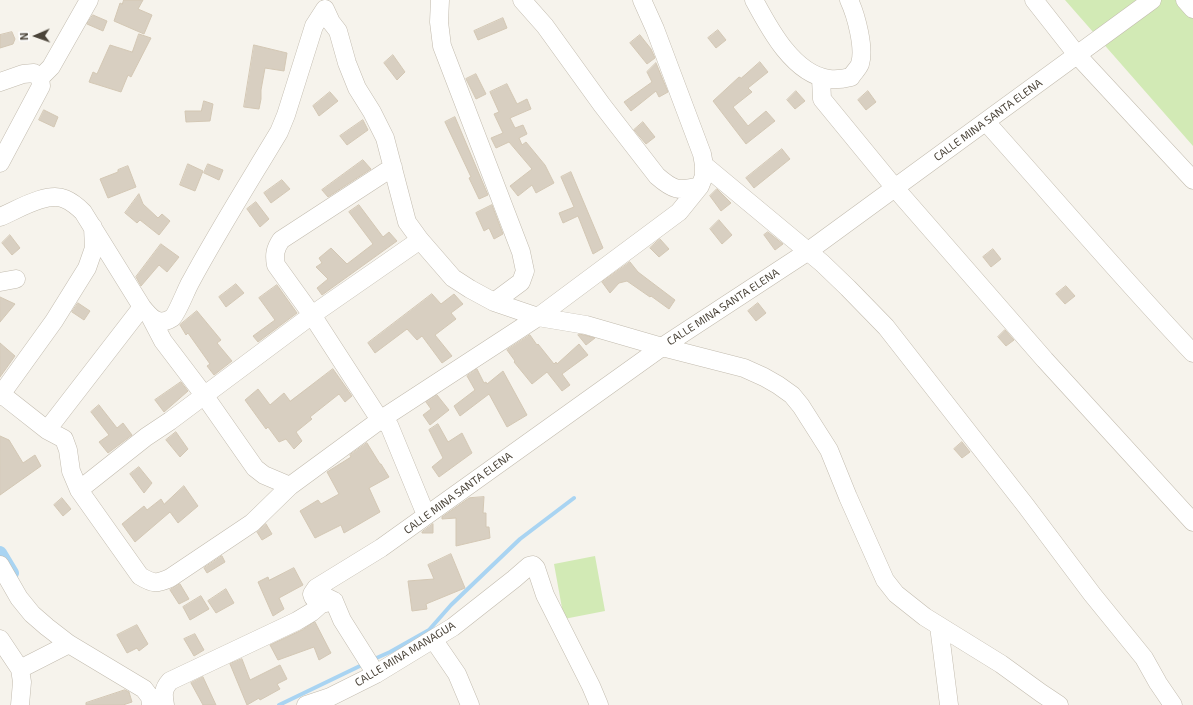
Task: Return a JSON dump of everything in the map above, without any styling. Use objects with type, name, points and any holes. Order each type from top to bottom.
[{"type":"street","points":[[40,78],[51,68],[90,0]]},
{"type":"street","points":[[440,0],[439,22],[442,46],[521,252],[524,271],[521,282],[494,302]]},
{"type":"street","points":[[522,0],[545,26],[602,105],[657,176],[668,186],[678,189],[688,190],[700,186]]},
{"type":"street","points":[[92,227],[94,248],[87,268],[54,321],[0,394],[47,430],[64,439],[68,450],[71,471],[80,490],[140,576],[150,582],[160,582],[170,578],[252,523],[290,486],[380,420],[538,317],[680,212],[700,186],[704,176],[704,165],[702,154],[658,36],[642,0]]},
{"type":"street","points":[[754,0],[776,39],[795,61],[809,72],[821,78],[839,80],[851,77],[860,65],[861,43],[859,28],[849,0]]},
{"type":"street","points":[[1034,0],[1078,56],[1193,180]]},
{"type":"street","name":"CALLE MINA SANTA ELENA","points":[[334,601],[328,598],[313,598],[312,594],[316,588],[381,548],[662,347],[807,252],[1078,56],[1152,0]]},
{"type":"street","points":[[1185,0],[1193,9]]},
{"type":"street","points":[[325,5],[331,22],[338,31],[347,63],[358,88],[385,138],[407,222],[420,240],[453,278],[470,290],[494,302],[538,317],[586,325],[662,347],[744,368],[764,377],[792,395],[801,406],[829,450],[885,580],[896,594],[925,617],[1001,664],[1040,694],[1059,705]]},
{"type":"street","points":[[146,312],[158,321],[167,321],[174,317],[190,283],[278,132],[286,115],[314,26],[325,5]]},
{"type":"street","points":[[0,82],[23,74],[34,73],[40,78],[41,86],[0,163]]},
{"type":"street","points":[[821,78],[822,99],[896,188],[1045,360],[1193,522]]},
{"type":"street","points":[[986,122],[1140,297],[1193,353]]},
{"type":"street","points":[[704,165],[822,263],[886,327],[1022,500],[1092,594],[1144,658],[1158,683],[1173,705]]},
{"type":"street","points":[[392,167],[281,240],[276,248],[274,257],[276,265],[312,315],[380,420],[389,425],[426,515]]},
{"type":"street","points":[[0,218],[38,200],[52,196],[65,198],[83,212],[163,341],[204,395],[255,468],[264,475],[290,486]]},
{"type":"street","points":[[80,490],[146,437],[312,315],[420,240]]},
{"type":"street","points":[[47,430],[146,312]]},
{"type":"street","points":[[0,565],[19,598],[32,614],[47,627],[70,644],[144,689],[150,697],[160,702],[165,687],[170,681],[296,621],[312,612],[321,604],[334,601],[342,620],[376,674]]},
{"type":"street","name":"CALLE MINA MANAGUA","points":[[306,705],[332,701],[453,627],[529,566],[533,565],[536,568],[545,595],[599,705]]},
{"type":"street","points":[[939,626],[949,705]]},
{"type":"street","points":[[0,639],[20,669],[22,682],[20,705]]},
{"type":"street","points":[[433,639],[457,674],[470,705]]},
{"type":"street","points":[[20,669],[70,644]]},
{"type":"green space","points":[[1065,0],[1193,0],[1193,146]]},
{"type":"green space","points":[[595,556],[605,611],[564,619],[554,564]]},
{"type":"building","points":[[124,0],[143,0],[138,9],[152,15],[144,34],[114,21],[120,3],[122,4]]},
{"type":"building","points":[[93,15],[107,21],[103,31],[87,24]]},
{"type":"building","points":[[503,18],[507,28],[478,40],[474,31]]},
{"type":"building","points":[[718,30],[726,40],[716,48],[708,38]]},
{"type":"building","points":[[12,32],[15,39],[13,44],[0,48],[0,35]]},
{"type":"building","points":[[139,34],[151,38],[131,77],[128,75],[121,92],[89,82],[93,72],[97,74],[110,45],[132,52]]},
{"type":"building","points":[[640,35],[651,49],[655,58],[647,64],[630,43]]},
{"type":"building","points":[[254,45],[287,53],[284,71],[265,68],[259,109],[244,107]]},
{"type":"building","points":[[393,55],[405,72],[397,80],[384,63]]},
{"type":"building","points":[[760,62],[768,72],[748,88],[752,92],[733,107],[748,126],[766,111],[775,121],[746,144],[713,101],[739,77],[741,78]]},
{"type":"building","points":[[656,63],[668,92],[659,97],[656,91],[631,111],[624,102],[652,82],[647,72]]},
{"type":"building","points":[[476,74],[486,94],[476,99],[466,79]]},
{"type":"building","points":[[507,84],[517,104],[527,99],[531,109],[510,118],[515,128],[523,125],[527,134],[519,138],[522,145],[526,142],[545,165],[554,183],[536,193],[532,185],[518,196],[510,186],[532,169],[509,142],[496,148],[491,138],[503,133],[494,114],[499,112],[490,92]]},
{"type":"building","points":[[796,91],[805,101],[795,109],[787,100]]},
{"type":"building","points":[[868,91],[876,102],[866,110],[858,100]]},
{"type":"building","points":[[330,92],[338,101],[319,116],[313,106]]},
{"type":"building","points":[[204,101],[213,104],[210,121],[186,122],[185,111],[201,111]]},
{"type":"building","points":[[44,110],[58,117],[54,127],[39,120]]},
{"type":"building","points":[[455,117],[488,195],[479,199],[469,178],[471,177],[445,122]]},
{"type":"building","points":[[363,120],[368,130],[347,145],[340,136]]},
{"type":"building","points":[[643,122],[655,137],[646,144],[634,130]]},
{"type":"building","points":[[782,149],[790,159],[754,188],[746,178]]},
{"type":"building","points":[[363,160],[371,169],[328,197],[322,190]]},
{"type":"building","points":[[188,164],[203,171],[195,191],[180,185]]},
{"type":"building","points":[[208,164],[223,170],[219,180],[204,173]]},
{"type":"building","points":[[128,166],[136,187],[108,198],[100,179],[118,172],[118,170]]},
{"type":"building","points":[[571,172],[603,248],[593,254],[578,216],[563,223],[559,213],[574,207],[561,177]]},
{"type":"building","points":[[282,180],[290,189],[271,203],[264,193]]},
{"type":"building","points":[[717,189],[731,203],[721,211],[710,196]]},
{"type":"building","points":[[139,194],[143,204],[158,218],[162,214],[170,221],[159,235],[140,220],[137,223],[125,213]]},
{"type":"building","points":[[256,202],[269,219],[260,227],[247,209]]},
{"type":"building","points":[[359,205],[383,237],[389,232],[397,241],[322,295],[317,288],[328,279],[316,267],[322,263],[319,258],[331,248],[347,264],[373,244],[349,212]]},
{"type":"building","points":[[492,205],[503,234],[494,239],[489,228],[484,231],[476,213]]},
{"type":"building","points":[[719,220],[732,235],[722,244],[710,229]]},
{"type":"building","points":[[768,232],[783,244],[775,250],[764,235]]},
{"type":"building","points":[[10,235],[20,248],[12,255],[2,243]]},
{"type":"building","points":[[660,239],[669,249],[659,257],[650,248]]},
{"type":"building","points":[[161,244],[179,257],[167,272],[159,265],[141,286],[136,277]]},
{"type":"building","points":[[993,249],[1001,259],[991,267],[983,257]]},
{"type":"building","points":[[630,262],[638,272],[675,300],[669,309],[627,281],[619,283],[610,293],[602,282]]},
{"type":"building","points":[[236,284],[244,293],[226,307],[219,297]]},
{"type":"building","points":[[277,285],[297,313],[258,342],[253,336],[275,320],[259,298]]},
{"type":"building","points":[[1066,286],[1075,296],[1065,304],[1056,294]]},
{"type":"building","points":[[432,294],[441,304],[454,294],[463,304],[451,313],[456,319],[435,335],[452,356],[442,363],[422,336],[417,340],[407,329],[375,353],[368,343]]},
{"type":"building","points":[[0,297],[15,304],[0,322]]},
{"type":"building","points":[[78,303],[90,311],[84,320],[72,312]]},
{"type":"building","points":[[758,303],[766,313],[756,321],[748,311]]},
{"type":"building","points":[[197,311],[221,340],[217,343],[232,361],[214,375],[207,366],[210,364],[188,333],[186,335],[180,325]]},
{"type":"building","points":[[1005,330],[1014,340],[1006,346],[998,337]]},
{"type":"building","points":[[530,335],[554,364],[556,362],[557,364],[579,344],[588,355],[562,374],[570,385],[562,391],[547,372],[532,384],[514,362],[515,361],[507,350]]},
{"type":"building","points":[[578,335],[595,338],[586,345]]},
{"type":"building","points":[[0,343],[15,356],[0,377]]},
{"type":"building","points":[[333,369],[352,396],[345,402],[339,394],[310,417],[312,419],[296,432],[302,441],[294,449],[286,439],[279,442],[268,427],[266,429],[245,400],[258,389],[270,405],[284,393],[290,401]]},
{"type":"building","points":[[477,369],[484,383],[486,382],[487,384],[503,371],[527,415],[507,427],[489,394],[460,416],[454,406],[475,390],[467,376]]},
{"type":"building","points":[[181,382],[188,391],[164,412],[155,400]]},
{"type":"building","points":[[437,395],[449,410],[430,425],[423,415],[431,409],[426,402]]},
{"type":"building","points":[[99,405],[117,428],[123,423],[132,435],[108,453],[99,442],[109,435],[91,412]]},
{"type":"building","points":[[438,424],[448,442],[462,433],[472,453],[439,477],[432,467],[443,458],[429,430]]},
{"type":"building","points":[[176,432],[188,449],[180,457],[166,440]]},
{"type":"building","points":[[0,436],[9,440],[23,463],[35,455],[41,466],[0,495]]},
{"type":"building","points":[[962,442],[970,452],[962,458],[954,449]]},
{"type":"building","points":[[367,443],[389,477],[369,488],[380,512],[344,533],[341,525],[315,538],[300,511],[318,500],[321,504],[339,494],[327,472],[351,457],[350,455]]},
{"type":"building","points":[[139,467],[152,483],[144,493],[130,474]]},
{"type":"building","points":[[184,486],[198,506],[178,523],[170,512],[135,542],[122,524],[144,506],[147,510],[161,499],[164,504]]},
{"type":"building","points":[[484,497],[483,513],[486,513],[486,527],[489,527],[490,538],[456,546],[456,518],[442,519],[442,517],[469,498]]},
{"type":"building","points":[[62,498],[71,509],[63,516],[54,505]]},
{"type":"building","points":[[266,524],[272,534],[262,540],[257,532]]},
{"type":"building","points":[[433,524],[433,533],[422,533],[422,532]]},
{"type":"building","points":[[451,554],[465,588],[426,604],[427,609],[412,611],[408,581],[434,579],[428,565]]},
{"type":"building","points":[[222,556],[225,562],[207,573],[204,568]]},
{"type":"building","points":[[294,568],[303,585],[279,598],[284,609],[273,616],[258,582],[268,577],[269,580]]},
{"type":"building","points":[[180,584],[189,599],[179,604],[170,590]]},
{"type":"building","points":[[226,589],[234,603],[216,613],[208,601]]},
{"type":"building","points":[[201,596],[209,609],[190,620],[183,607]]},
{"type":"building","points":[[315,622],[331,653],[319,660],[314,647],[278,660],[270,645],[302,630]]},
{"type":"building","points":[[137,625],[148,644],[139,651],[137,648],[127,653],[117,635]]},
{"type":"building","points":[[195,634],[204,650],[194,656],[184,639]]},
{"type":"building","points":[[242,659],[250,680],[280,665],[287,679],[277,684],[280,689],[247,705],[230,664]]},
{"type":"building","points":[[203,677],[216,705],[203,705],[191,683]]},
{"type":"building","points":[[125,690],[129,692],[132,702],[123,705],[86,705],[86,703]]},
{"type":"waterway","points":[[372,660],[390,652],[429,630],[451,605],[520,539],[574,498]]},
{"type":"waterway","points":[[0,553],[12,573]]},
{"type":"waterway","points":[[279,705],[364,664]]}]
